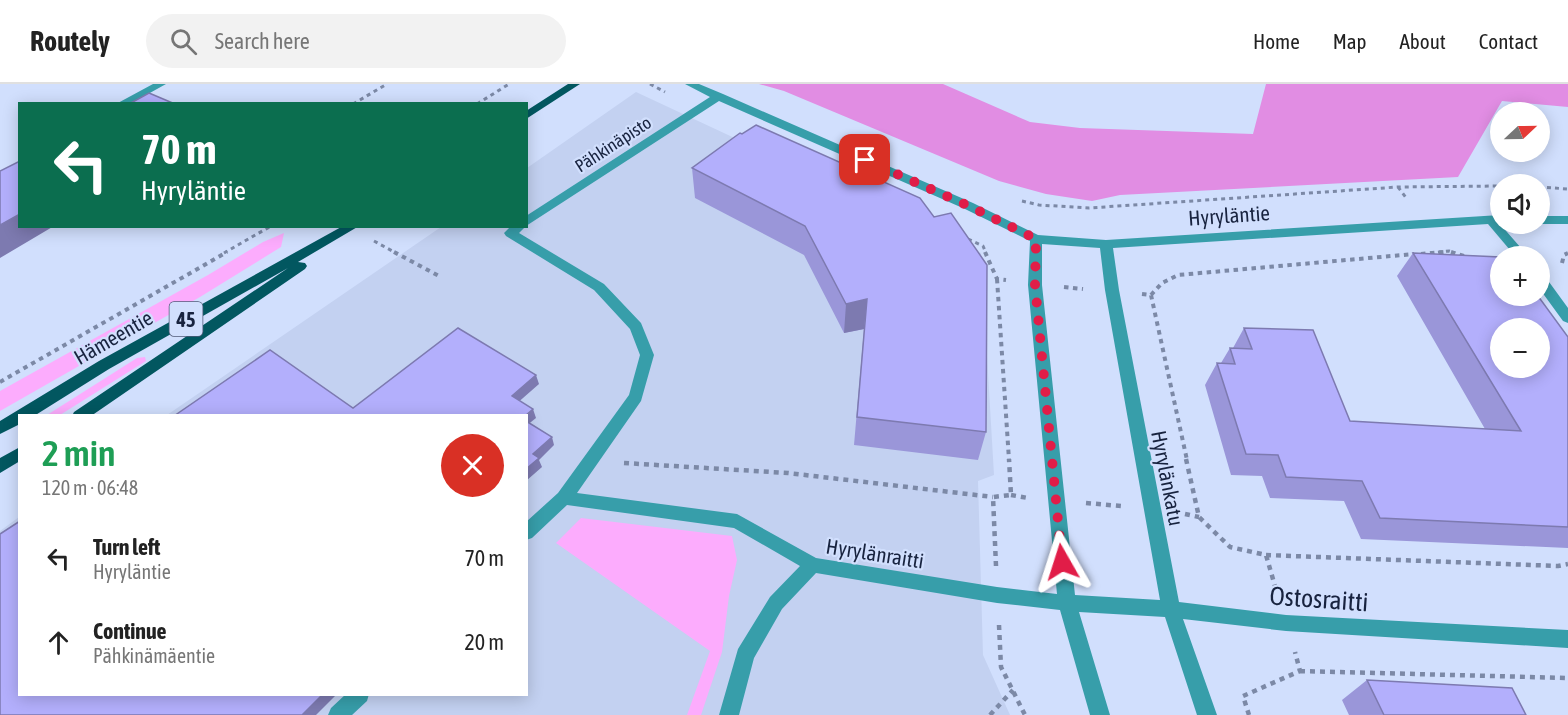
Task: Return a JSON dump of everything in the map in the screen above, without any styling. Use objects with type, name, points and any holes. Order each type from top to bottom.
[{"type":"main road","points":[[528,115],[575,84]]},
{"type":"main road","name":"Hämeentie","points":[[23,414],[104,365],[351,228]]},
{"type":"main road","name":"Hämeentie","points":[[82,414],[158,365],[352,228]]},
{"type":"main road","name":"Hämeentie","points":[[0,428],[18,417]]},
{"type":"main road","points":[[0,466],[18,454]]},
{"type":"street","points":[[126,102],[161,84]]},
{"type":"street","name":"Hyryläntie","points":[[690,84],[969,206],[1036,239],[1106,244],[1490,219]]},
{"type":"street","name":"Pähkinäpisto","points":[[528,221],[719,96]]},
{"type":"street","points":[[1550,220],[1568,220]]},
{"type":"street","points":[[515,230],[598,287],[636,327],[647,355],[636,397],[564,498],[528,531]]},
{"type":"street","points":[[1036,239],[1035,285],[1067,603],[1100,715]]},
{"type":"street","name":"Hyrylänkatu","points":[[1106,244],[1112,290],[1171,609],[1207,715]]},
{"type":"street","points":[[1550,293],[1568,318]]},
{"type":"street","points":[[564,498],[737,521],[813,565]]},
{"type":"street","name":"Hyrylänraitti","points":[[729,715],[745,655],[776,603],[813,565],[997,595],[1067,603]]},
{"type":"street","name":"Ostosraitti","points":[[1067,603],[1171,609],[1286,623],[1568,639]]},
{"type":"street","points":[[338,715],[358,696]]},
{"type":"path","points":[[356,102],[387,84]]},
{"type":"path","points":[[480,102],[509,84]]},
{"type":"path","points":[[650,84],[662,90]]},
{"type":"path","points":[[1018,200],[1039,205],[1089,208],[1398,187],[1490,186]]},
{"type":"path","points":[[1550,188],[1568,189]]},
{"type":"path","points":[[0,382],[268,228]]},
{"type":"path","points":[[374,241],[439,276]]},
{"type":"path","points":[[997,279],[1011,495]]},
{"type":"path","points":[[1151,295],[1198,517]]},
{"type":"path","points":[[591,461],[788,473],[993,496],[1011,495],[1152,509],[1198,517],[1230,547],[1266,555],[1558,566],[1568,564]]},
{"type":"path","points":[[993,496],[1001,667],[1025,715]]},
{"type":"path","points":[[1266,555],[1300,671]]},
{"type":"path","points":[[1249,715],[1243,696],[1300,671],[1568,678]]},
{"type":"path","points":[[990,715],[1013,690]]},
{"type":"shaded area","points":[[759,84],[943,84],[1030,122],[1080,128],[1253,134],[1266,84],[1568,84],[1568,107],[1550,105],[1550,102],[1490,102],[1490,122],[1458,177],[1120,195],[1092,201],[1046,194],[999,181],[784,91]]},
{"type":"shaded area","points":[[636,92],[981,253],[994,475],[978,481],[983,655],[1010,715],[0,715],[0,531],[18,518],[18,696],[528,696],[528,414],[168,414],[440,228],[528,228],[528,167]]},
{"type":"shaded area","points":[[284,233],[281,247],[200,297],[0,411],[0,391],[263,242]]},
{"type":"shaded area","points":[[145,357],[146,361],[62,414],[49,414],[137,358]]},
{"type":"shaded area","points":[[581,518],[732,536],[737,560],[729,596],[722,652],[701,715],[687,715],[710,651],[556,543]]},
{"type":"building","points":[[149,93],[170,102],[133,102]]},
{"type":"building","points":[[756,125],[920,198],[934,217],[951,213],[987,265],[986,432],[857,417],[867,299],[846,304],[805,226],[692,168],[740,133]]},
{"type":"building","points":[[18,162],[18,215],[0,225],[0,171]]},
{"type":"building","points":[[1413,253],[1490,257],[1490,306],[1545,306],[1568,337],[1568,527],[1380,518],[1362,481],[1286,477],[1278,455],[1246,454],[1217,363],[1235,364],[1230,348],[1252,349],[1244,328],[1313,330],[1350,421],[1521,431]]},
{"type":"building","points":[[458,328],[536,375],[512,396],[533,409],[527,414],[177,414],[270,350],[353,408]]},
{"type":"building","points":[[528,422],[552,437],[533,454],[539,458],[528,467]]},
{"type":"building","points":[[18,522],[18,696],[321,696],[302,715],[0,715],[0,534]]},
{"type":"building","points":[[1367,680],[1512,688],[1526,715],[1384,715]]},
{"type":"route","points":[[865,160],[969,206],[1036,239],[1035,285],[1062,562]]}]
